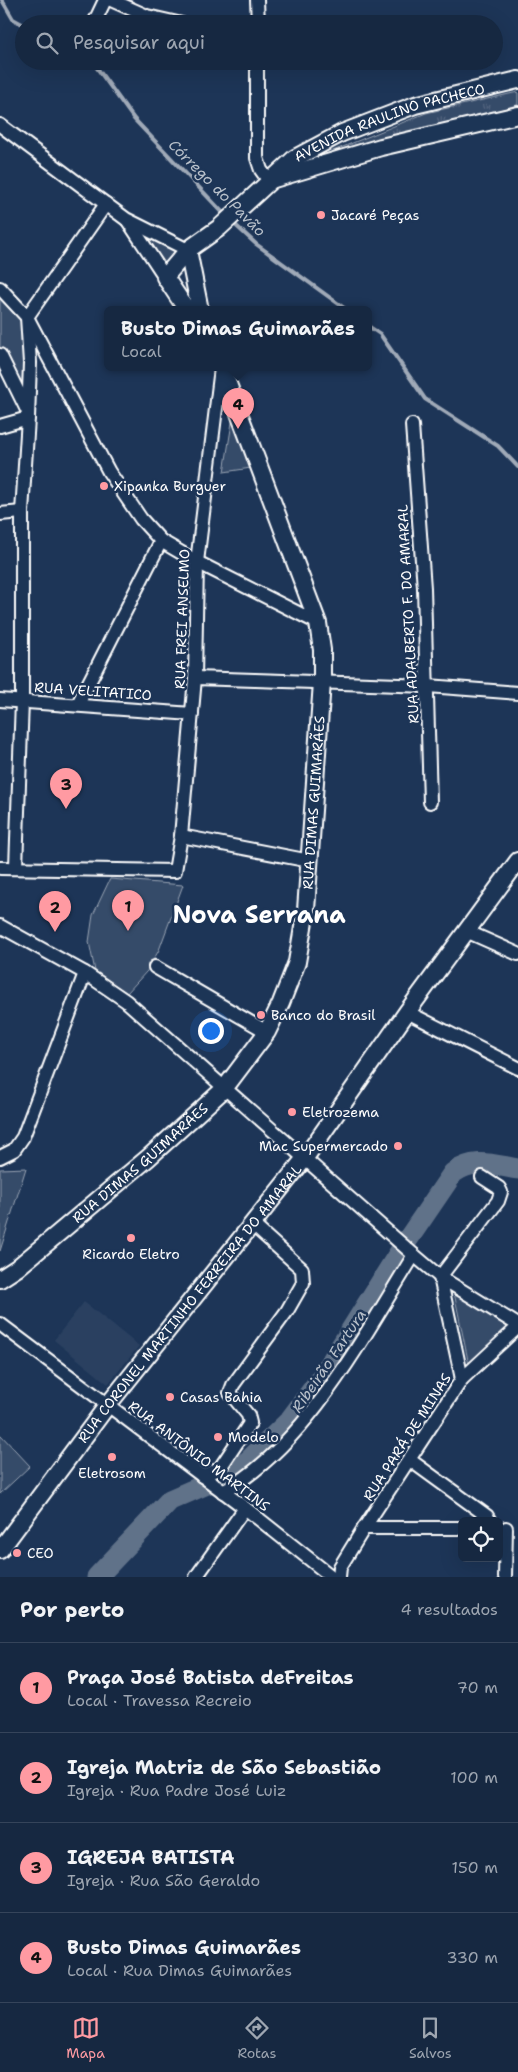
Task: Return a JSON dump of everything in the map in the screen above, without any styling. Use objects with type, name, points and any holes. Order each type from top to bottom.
[{"type":"main road","name":"AVENIDA RAULINO PACHECO","points":[[165,277],[188,250],[219,228],[295,158],[342,133],[414,106],[518,80]]},
{"type":"main road","name":"AVENIDA RAULINO PACHECO","points":[[269,180],[381,147],[518,115]]},
{"type":"main road","points":[[188,250],[199,306]]},
{"type":"main road","points":[[165,277],[184,306]]},
{"type":"main road","name":"RUA DIMAS GUIMARÃES","points":[[0,1279],[17,1268],[148,1158],[224,1089],[267,1032],[297,962],[306,910],[310,861],[322,682],[322,650],[318,623],[222,371]]},
{"type":"main road","name":"RUA CORONEL MARTINHO FERREIRA DO AMARAL","points":[[1,1547],[107,1406],[304,1158],[407,1012],[518,861]]},
{"type":"street","points":[[97,15],[106,0]]},
{"type":"street","points":[[111,0],[145,15]]},
{"type":"street","points":[[257,0],[258,15]]},
{"type":"street","points":[[257,70],[257,158],[261,170],[269,180]]},
{"type":"street","points":[[0,125],[126,219],[188,250]]},
{"type":"street","points":[[0,868],[16,867],[22,701],[22,512],[30,363],[27,317],[106,204]]},
{"type":"street","points":[[126,219],[165,277]]},
{"type":"street","points":[[0,288],[27,317],[110,472],[141,519],[161,541],[197,562],[318,623]]},
{"type":"street","points":[[0,355],[28,415]]},
{"type":"street","name":"RUA FREI ANSELMO","points":[[16,867],[175,871],[181,836],[195,678],[197,562],[221,371]]},
{"type":"street","points":[[0,426],[28,415]]},
{"type":"street","name":"RUA ADALBERTO F. DO AMARAL","points":[[412,424],[424,588],[430,802]]},
{"type":"street","points":[[0,514],[22,512]]},
{"type":"street","points":[[78,704],[161,541]]},
{"type":"street","points":[[195,678],[428,686],[518,693]]},
{"type":"street","name":"RUA VELITATICO","points":[[0,700],[78,704],[192,714]]},
{"type":"street","points":[[181,836],[310,861]]},
{"type":"street","points":[[0,926],[85,973],[126,1001],[411,1253],[440,1277],[518,1326]]},
{"type":"street","points":[[466,931],[518,954]]},
{"type":"street","points":[[155,967],[267,1032]]},
{"type":"street","points":[[0,1157],[14,1150],[23,1137],[85,973]]},
{"type":"street","points":[[407,1012],[518,1068]]},
{"type":"street","points":[[462,1379],[440,1277],[498,1201],[501,1192],[499,1188],[482,1177]]},
{"type":"street","points":[[204,1478],[220,1468],[250,1423],[248,1415],[230,1393],[233,1384],[287,1311],[303,1283],[302,1269],[252,1224]]},
{"type":"street","points":[[223,1491],[244,1480],[301,1425],[339,1376],[411,1253]]},
{"type":"street","name":"RUA ANTÔNIO MARTINS","points":[[0,1324],[107,1406],[246,1508],[332,1577]]},
{"type":"street","name":"RUA PARÁ DE MINAS","points":[[339,1577],[340,1568],[364,1528],[462,1379],[518,1326]]},
{"type":"street","points":[[410,1460],[488,1517]]},
{"type":"street","points":[[196,1577],[246,1508]]},
{"type":"street","points":[[364,1528],[458,1528]]},
{"type":"street","points":[[505,1577],[508,1529]]},
{"type":"shaded area","points":[[84,1302],[139,1346],[108,1384],[54,1340]]},
{"type":"green space","points":[[518,92],[518,105],[301,164],[426,113]]},
{"type":"green space","points":[[141,233],[184,251],[167,269]]},
{"type":"green space","points":[[0,289],[27,319],[27,408],[0,353]]},
{"type":"green space","points":[[235,404],[258,467],[224,472]]},
{"type":"green space","points":[[110,879],[183,885],[159,950],[147,971],[127,993],[95,971],[89,942],[93,915]]},
{"type":"green space","points":[[26,1168],[0,1251],[0,1169]]},
{"type":"green space","points":[[453,1288],[513,1330],[470,1370]]},
{"type":"green space","points":[[0,1434],[30,1466],[0,1494]]},
{"type":"waterway","name":"Córrego do Pavão","points":[[2,0],[15,20]]},
{"type":"waterway","name":"Córrego do Pavão","points":[[99,70],[134,119],[226,216]]},
{"type":"waterway","name":"Córrego do Pavão","points":[[231,221],[256,244],[341,306]]},
{"type":"waterway","name":"Córrego do Pavão","points":[[372,329],[380,334],[425,399],[498,446],[518,467]]},
{"type":"waterway","name":"Ribeirão Fartura","points":[[97,1577],[170,1500],[232,1473],[248,1461],[289,1421],[321,1378],[404,1245],[453,1173],[461,1168],[477,1164],[492,1164],[518,1169]]},
{"type":"place","name":"Jacaré Peças","points":[[321,215]]},
{"type":"place","name":"Busto Dimas Guimarães","points":[[238,429]]},
{"type":"place","name":"Xipanka Burguer","points":[[104,486]]},
{"type":"place","name":"IGREJA BATISTA","points":[[66,809]]},
{"type":"place","name":"Praça José Batista deFreitas","points":[[128,931]]},
{"type":"place","name":"Igreja Matriz de São Sebastião","points":[[55,932]]},
{"type":"place","name":"Banco do Brasil","points":[[261,1015]]},
{"type":"place","name":"Eletrozema","points":[[292,1112]]},
{"type":"place","name":"Mac Supermercado","points":[[398,1146]]},
{"type":"place","name":"Ricardo Eletro","points":[[131,1238]]},
{"type":"place","name":"Casas Bahia","points":[[170,1397]]},
{"type":"place","name":"Modelo","points":[[218,1437]]},
{"type":"place","name":"Eletrosom","points":[[112,1457]]},
{"type":"place","name":"CEO","points":[[17,1553]]},
{"type":"district","name":"Nova Serrana","points":[[259,915]]}]
